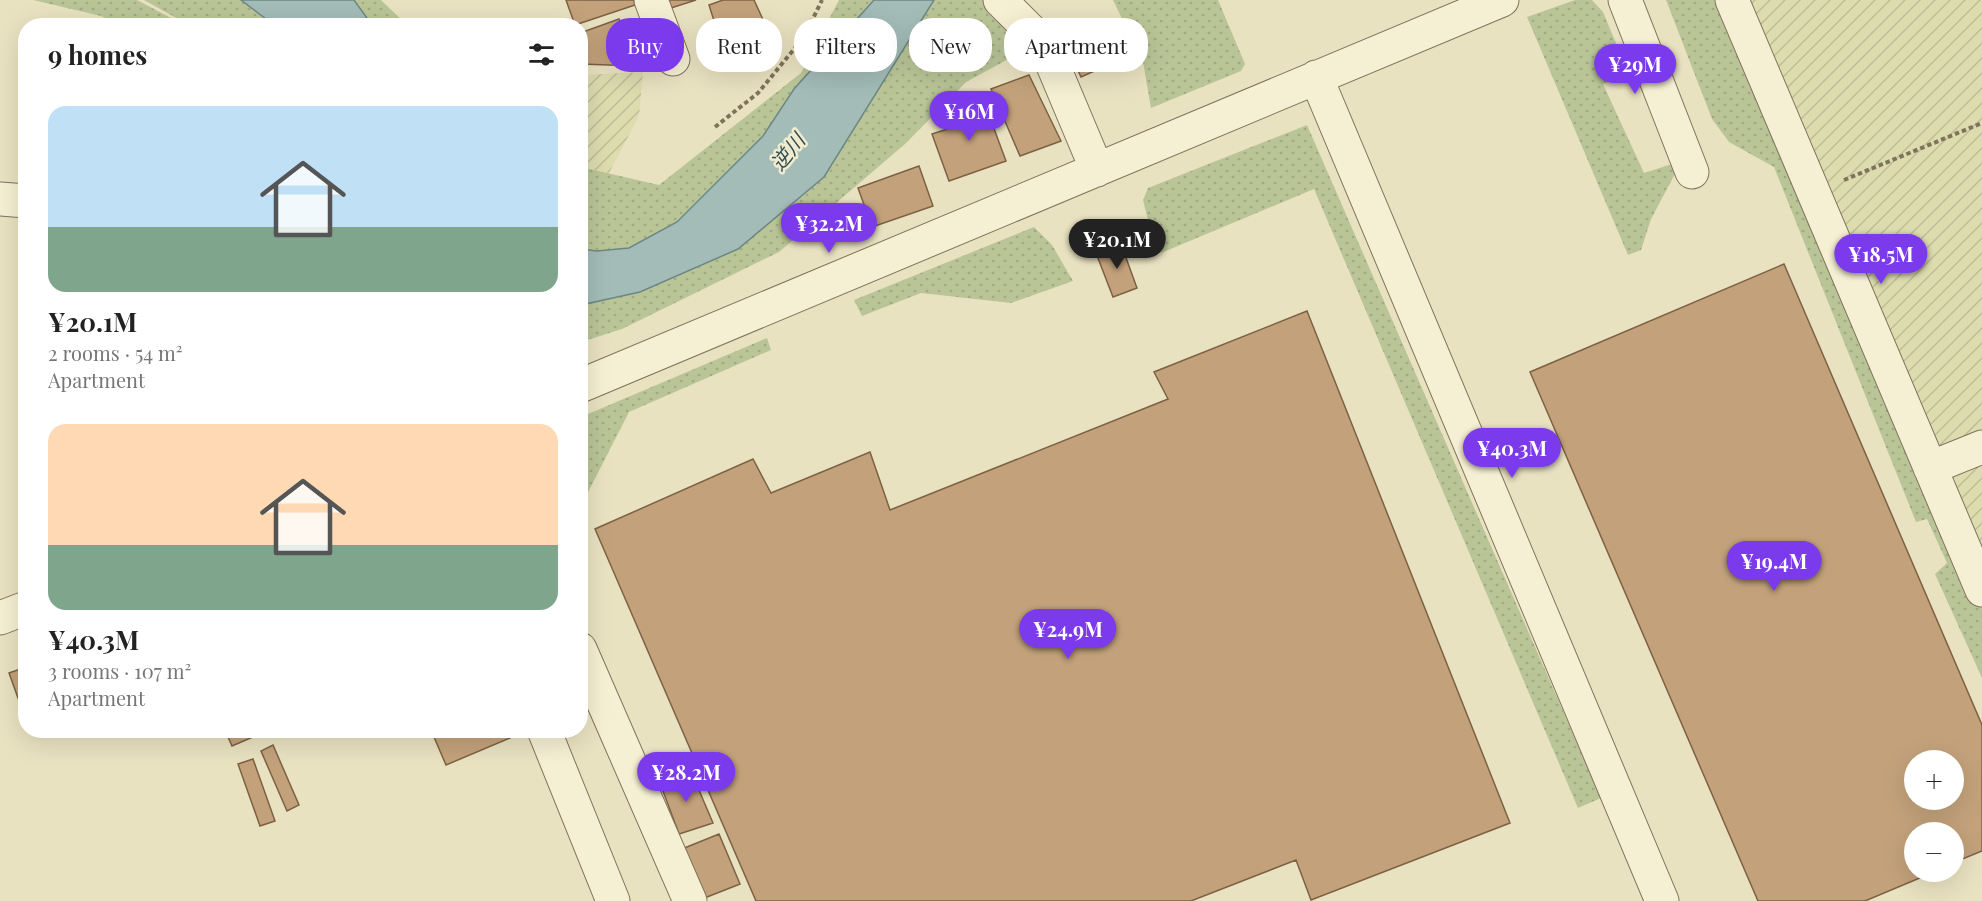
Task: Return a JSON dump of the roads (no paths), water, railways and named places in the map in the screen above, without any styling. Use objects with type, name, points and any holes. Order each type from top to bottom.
[{"type":"street","points":[[651,0],[658,18]]},
{"type":"street","points":[[1000,0],[1044,44],[1097,170]]},
{"type":"street","points":[[588,383],[1503,0]]},
{"type":"street","points":[[1625,0],[1692,172]]},
{"type":"street","points":[[1732,0],[1982,590]]},
{"type":"street","points":[[1316,77],[1662,901]]},
{"type":"street","points":[[0,199],[18,200]]},
{"type":"street","points":[[1930,468],[1982,447]]},
{"type":"street","points":[[0,618],[18,611]]},
{"type":"street","points":[[588,667],[690,901]]},
{"type":"street","points":[[547,738],[613,901]]},
{"type":"water","points":[[241,0],[354,0],[367,18],[265,18]]},
{"type":"water","points":[[874,0],[934,0],[923,18],[909,18],[909,40],[897,60],[897,18],[858,18]]},
{"type":"water","name":"逆川","points":[[809,72],[889,72],[824,177],[738,249],[640,292],[588,303],[588,250],[629,248],[677,222],[763,136],[794,89]]}]
